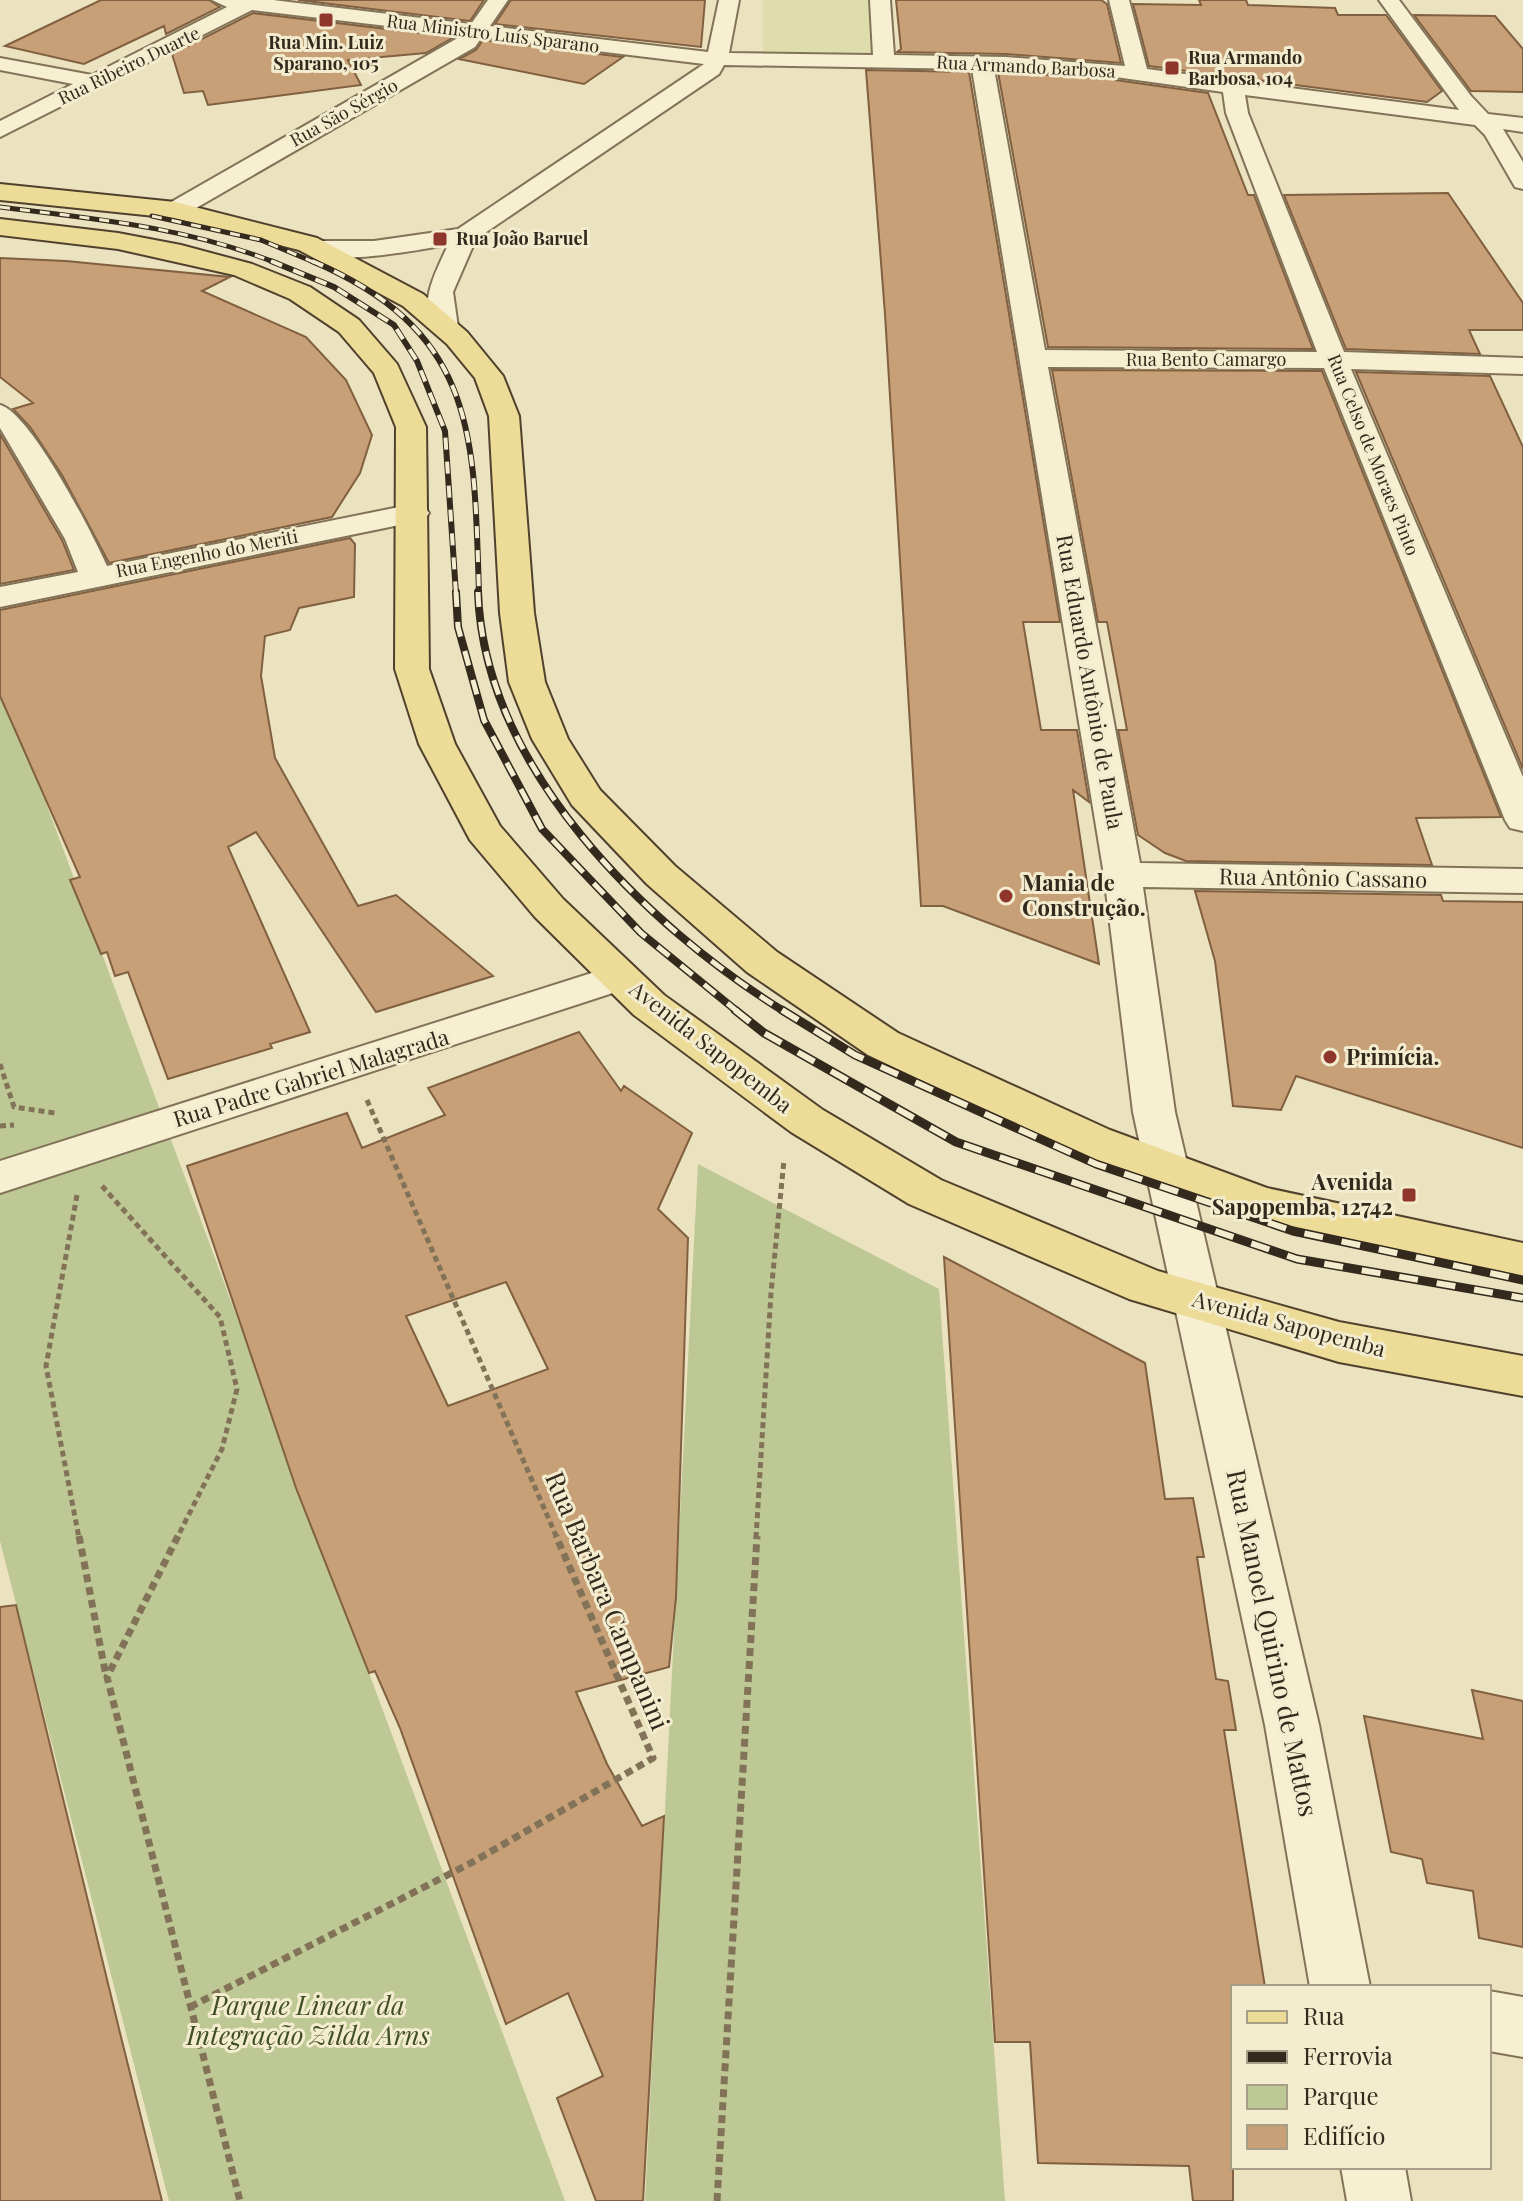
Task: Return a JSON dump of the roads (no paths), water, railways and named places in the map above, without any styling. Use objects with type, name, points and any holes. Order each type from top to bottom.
[{"type":"main road","points":[[0,192],[175,210],[218,219],[319,249],[413,300],[445,327],[489,376],[504,416],[517,613],[527,682],[550,739],[585,797],[661,875],[762,962],[883,1044],[1094,1142],[1261,1204],[1523,1261]]},
{"type":"main road","points":[[0,226],[70,225],[175,210]]},
{"type":"main road","points":[[157,246],[157,227],[175,210]]},
{"type":"main road","name":"Avenida Sapopemba","points":[[0,226],[197,253],[313,300],[355,332],[404,398],[411,427],[414,513],[412,669],[437,744],[484,831],[549,908],[649,1005],[790,1108],[925,1192],[1146,1286],[1339,1342],[1523,1376]]},
{"type":"street","name":"Rua Ministro Luís Sparano","points":[[222,0],[478,33],[717,59]]},
{"type":"street","name":"Rua São Sérgio","points":[[175,210],[468,43],[478,33],[498,0]]},
{"type":"street","points":[[319,249],[374,249],[465,235],[711,69],[717,59],[729,0]]},
{"type":"street","points":[[880,0],[884,62]]},
{"type":"street","points":[[1119,0],[1138,74]]},
{"type":"street","points":[[1389,0],[1463,101],[1494,132],[1523,182]]},
{"type":"street","name":"Rua Ribeiro Duarte","points":[[0,130],[253,2]]},
{"type":"street","name":"Rua Armando Barbosa","points":[[717,59],[1050,65],[1523,125]]},
{"type":"street","name":"Rua Eduardo Antônio de Paula","points":[[982,63],[1123,875],[1154,1112],[1199,1301]]},
{"type":"street","points":[[0,64],[94,82]]},
{"type":"street","name":"Rua Celso de Moraes Pinto","points":[[1233,87],[1237,113],[1334,360],[1523,820]]},
{"type":"street","points":[[445,327],[440,292],[465,235]]},
{"type":"street","name":"Rua Bento Camargo","points":[[1033,357],[1070,361],[1334,360],[1523,366]]},
{"type":"street","points":[[0,413],[12,424],[80,539],[96,576]]},
{"type":"street","name":"Rua Engenho do Meriti","points":[[0,597],[414,513]]},
{"type":"street","name":"Rua Antônio Cassano","points":[[1123,875],[1523,881]]},
{"type":"street","name":"Rua Padre Gabriel Malagrada","points":[[0,1177],[352,1066],[620,977]]},
{"type":"street","name":"Rua Manoel Quirino de Mattos","points":[[1199,1301],[1292,1725],[1340,1985]]},
{"type":"street","points":[[1491,2021],[1523,2027]]},
{"type":"street","points":[[1373,2169],[1379,2201]]},
{"type":"railway","points":[[0,207],[106,220],[175,233],[275,263]]},
{"type":"railway","points":[[152,216],[261,240],[316,263]]},
{"type":"railway","points":[[271,261],[275,263]]},
{"type":"railway","points":[[312,261],[316,263]]},
{"type":"railway","points":[[275,263],[334,287],[394,325],[417,361],[445,431],[456,594]]},
{"type":"railway","points":[[316,263],[367,289],[407,321],[436,356],[456,395],[468,438],[474,485],[479,594]]},
{"type":"railway","points":[[456,592],[458,627],[484,720],[542,829],[641,933],[738,1012]]},
{"type":"railway","points":[[478,592],[487,657],[509,720],[541,779],[581,835],[628,887],[679,934],[783,1010]]},
{"type":"railway","points":[[735,1010],[764,1033],[956,1142],[1297,1259],[1523,1298]]},
{"type":"railway","points":[[783,1010],[855,1055],[1096,1164],[1293,1231],[1523,1280]]},
{"type":"place","name":"Rua Min. Luiz Sparano, 105","points":[[326,20]]},
{"type":"place","name":"Rua Armando Barbosa, 104","points":[[1172,68]]},
{"type":"place","name":"Rua João Baruel","points":[[440,239]]},
{"type":"place","name":"Mania de Construção.","points":[[1006,896]]},
{"type":"place","name":"Primícia.","points":[[1330,1057]]},
{"type":"place","name":"Avenida Sapopemba, 12742","points":[[1409,1195]]},
{"type":"park label","name":"Parque Linear da Integração Zilda Arns","points":[[308,2021]]}]
